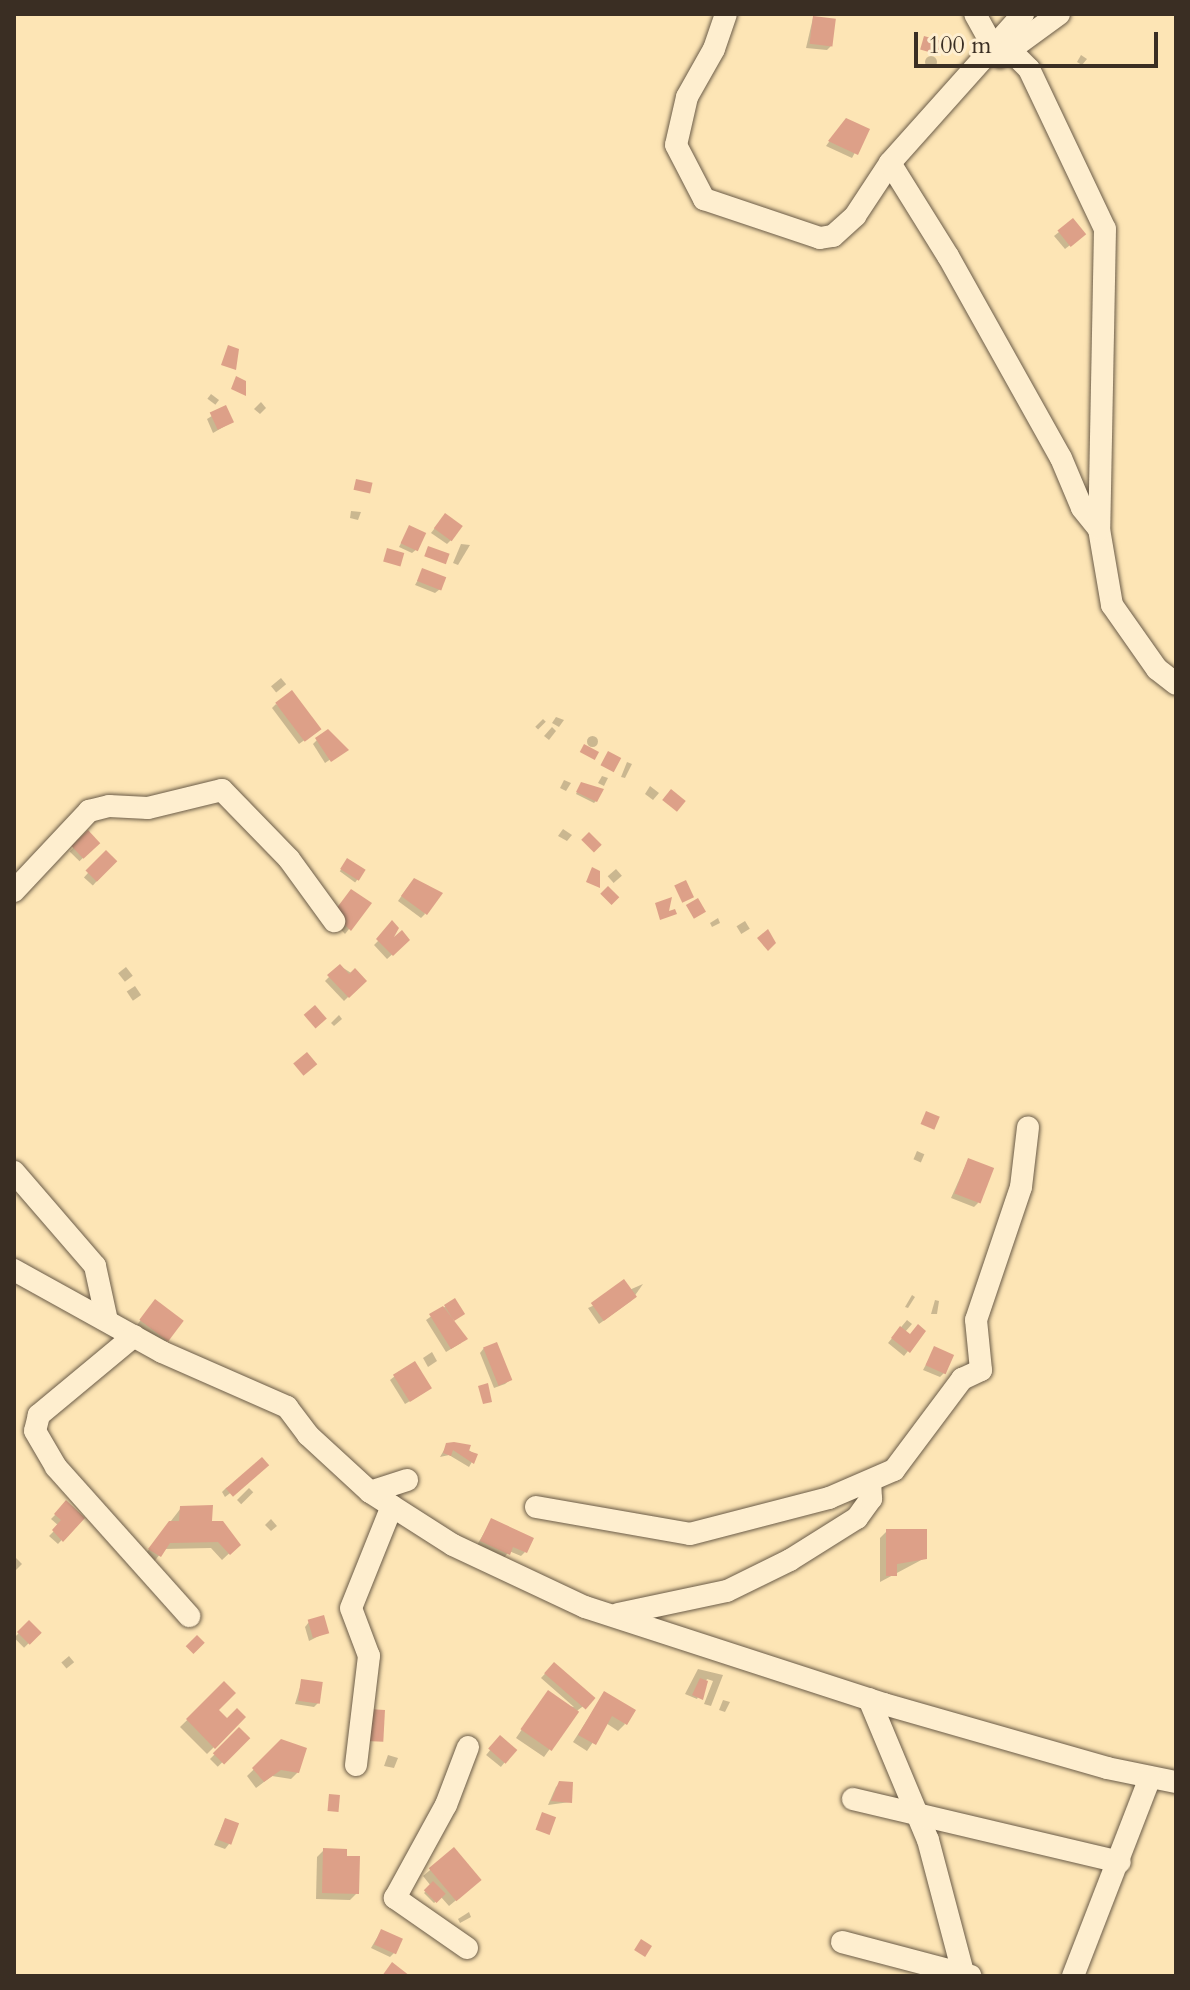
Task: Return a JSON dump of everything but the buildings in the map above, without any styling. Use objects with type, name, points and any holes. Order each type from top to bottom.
[{"type":"street","points":[[726,14],[714,49],[687,97],[676,145],[704,199],[820,238],[833,236],[855,216],[890,163],[976,67],[1059,14]]},
{"type":"street","points":[[975,14],[1003,50],[1029,69],[1105,229],[1099,529],[1112,605],[1157,669],[1176,684]]},
{"type":"street","points":[[1003,50],[1023,14]]},
{"type":"street","points":[[890,163],[948,256],[1061,458],[1082,508],[1099,529]]},
{"type":"street","points":[[14,891],[89,811],[109,806],[148,808],[222,790],[289,859],[334,921]]},
{"type":"street","points":[[536,1507],[690,1534],[740,1525],[870,1482],[894,1470],[962,1379],[981,1370],[976,1320],[1015,1212],[1028,1127]]},
{"type":"street","points":[[14,1172],[95,1266],[107,1321]]},
{"type":"street","points":[[14,1270],[134,1336],[287,1407],[308,1435],[370,1492],[495,1567],[612,1615],[869,1699],[1176,1782]]},
{"type":"street","points":[[134,1336],[39,1415],[35,1431],[56,1467],[189,1616]]},
{"type":"street","points":[[370,1492],[407,1480]]},
{"type":"street","points":[[612,1615],[727,1591],[790,1560],[857,1518],[871,1499],[870,1482]]},
{"type":"street","points":[[356,1765],[369,1656],[351,1608],[392,1506]]},
{"type":"street","points":[[869,1699],[884,1724],[916,1817],[928,1840],[966,1975]]},
{"type":"street","points":[[467,1948],[395,1898],[446,1805],[468,1747]]},
{"type":"street","points":[[1073,1976],[1120,1862],[1150,1777]]},
{"type":"street","points":[[853,1799],[916,1817],[1120,1862]]},
{"type":"street","points":[[842,1942],[966,1975]]}]
